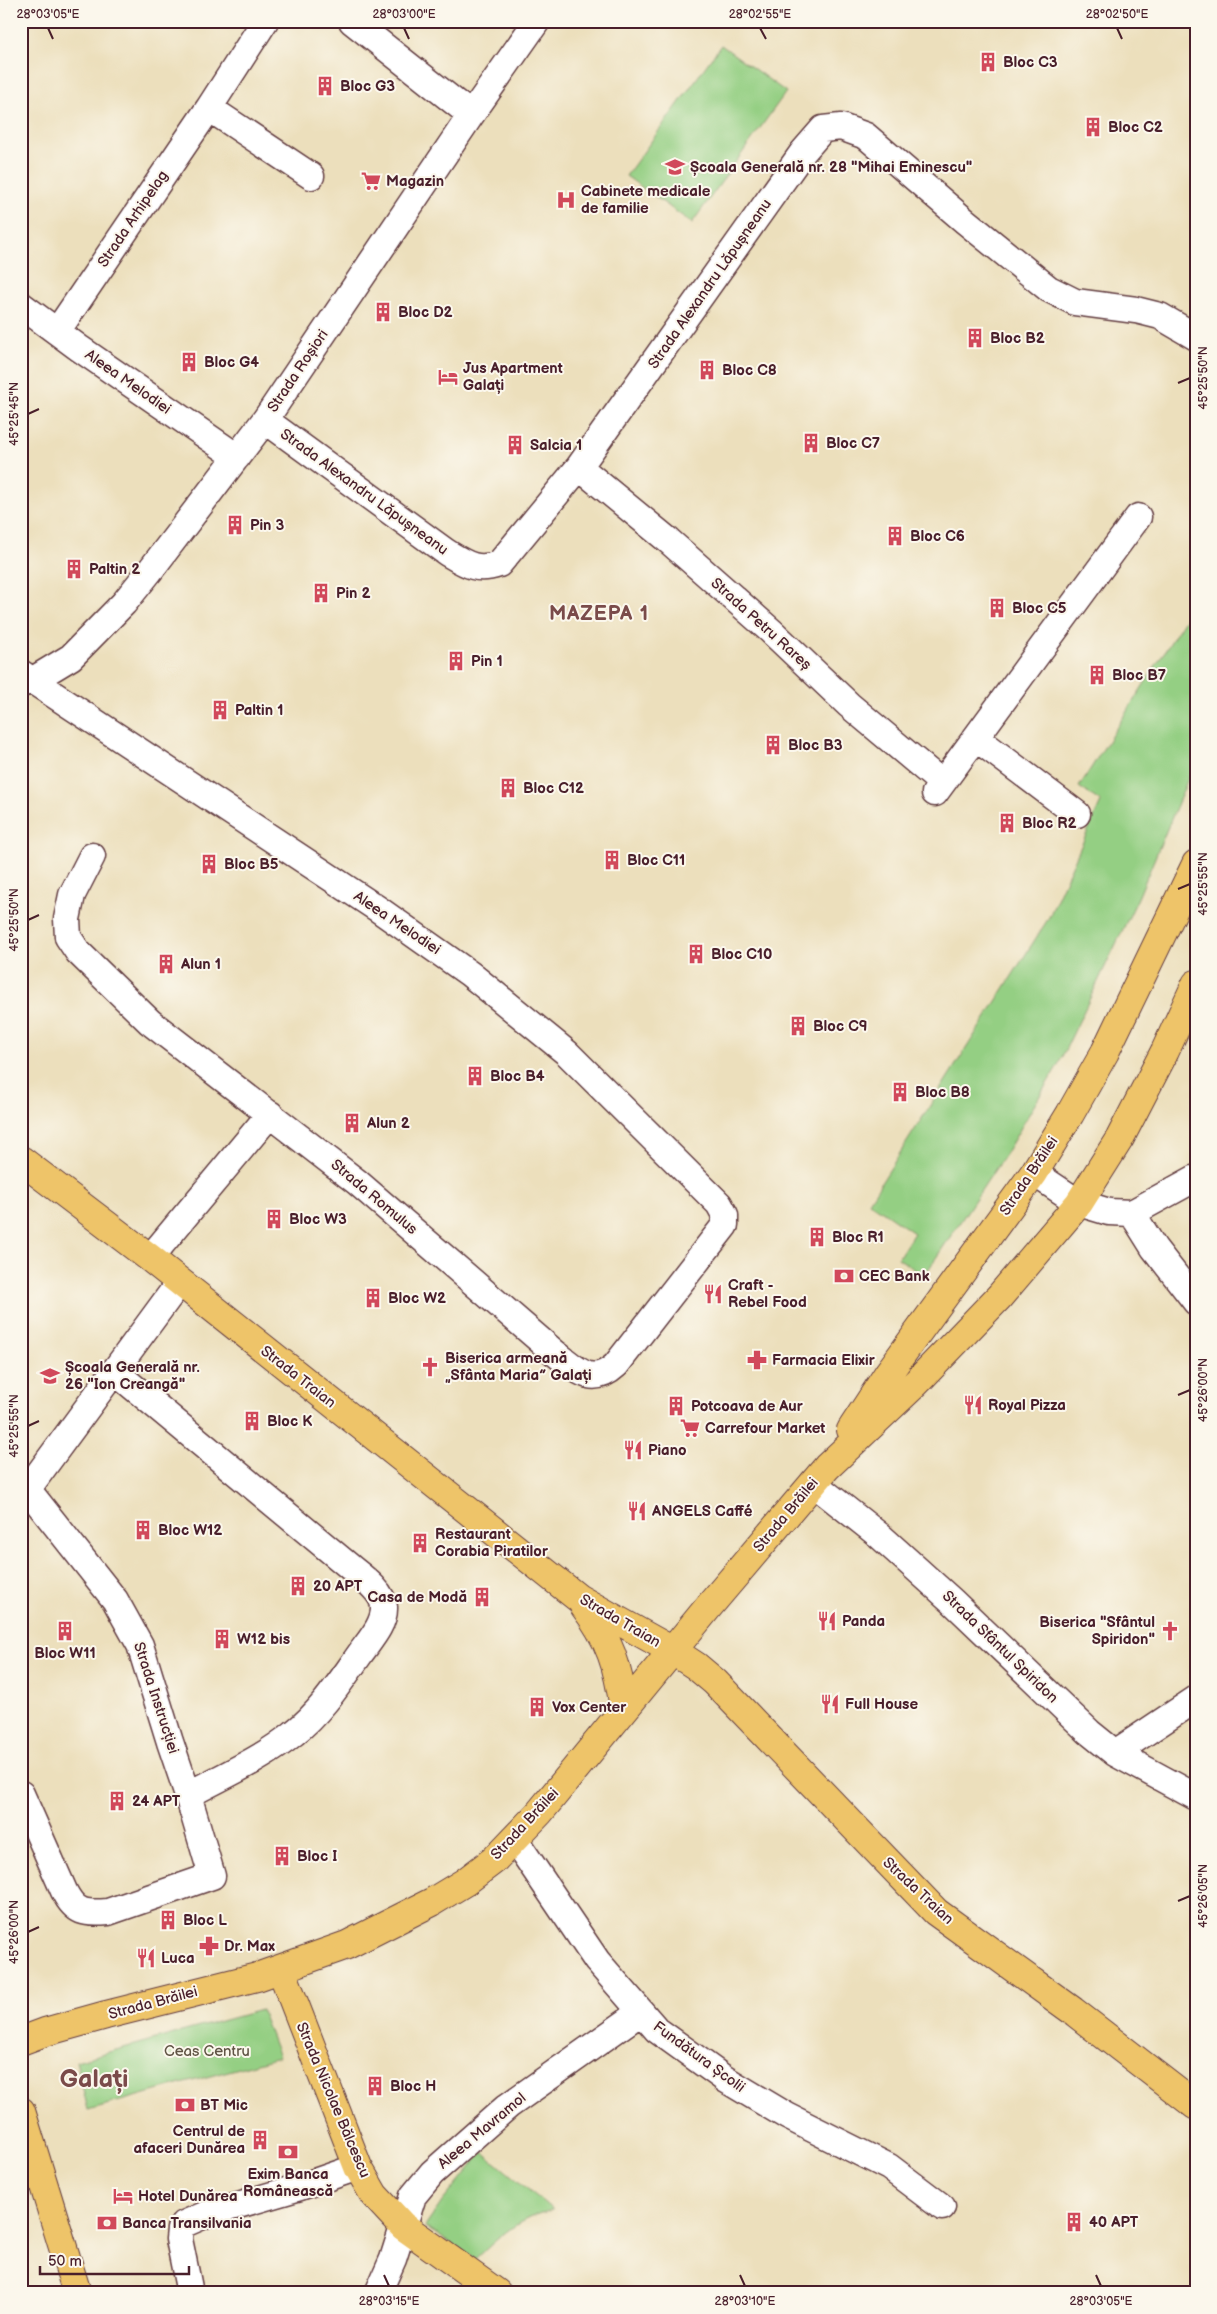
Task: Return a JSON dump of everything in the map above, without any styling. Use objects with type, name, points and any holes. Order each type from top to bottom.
[{"type":"main road","name":"Strada Brăilei","points":[[21,2041],[71,2025],[281,1970],[347,1945],[432,1902],[472,1876],[515,1840],[820,1475],[889,1372],[1034,1173],[1105,1052],[1196,864]]},
{"type":"main road","name":"Strada Brăilei","points":[[820,1475],[916,1383],[993,1303],[1079,1203],[1120,1138],[1165,1051],[1196,984]]},
{"type":"main road","name":"Strada Traian","points":[[21,1160],[150,1258],[179,1283],[578,1598],[696,1666],[715,1682],[936,1912],[1073,2012],[1196,2106]]},
{"type":"main road","points":[[578,1598],[598,1625],[613,1653],[624,1709]]},
{"type":"main road","name":"Strada Nicolae Bălcescu","points":[[281,1970],[358,2167],[374,2195],[403,2226],[498,2293]]},
{"type":"main road","points":[[21,2112],[77,2293]]},
{"type":"street","name":"Strada Arhipelag","points":[[58,330],[210,108],[265,21]]},
{"type":"street","points":[[352,21],[471,115]]},
{"type":"street","name":"Strada Roșiori","points":[[25,679],[71,657],[124,603],[265,420],[471,115],[537,21]]},
{"type":"street","points":[[210,108],[311,176]]},
{"type":"street","name":"Strada Alexandru Lăpușneanu","points":[[265,420],[446,552],[471,567],[487,568],[499,564],[579,467],[803,152],[823,129],[841,127],[866,136],[965,221],[1049,288],[1075,302],[1136,310],[1160,316],[1196,337]]},
{"type":"street","name":"Aleea Melodiei","points":[[21,304],[58,330],[79,348],[237,457]]},
{"type":"street","name":"Strada Petru Rareș","points":[[579,467],[668,541],[771,631],[938,788],[1138,517]]},
{"type":"street","name":"Aleea Melodiei","points":[[25,679],[378,910],[470,974],[567,1053],[625,1110],[719,1204],[725,1215],[725,1225]]},
{"type":"street","points":[[976,738],[1076,814]]},
{"type":"street","name":"Strada Romulus","points":[[92,856],[72,896],[67,919],[68,936],[78,952],[150,1022],[357,1182],[555,1353],[588,1376],[596,1377],[607,1374],[616,1366],[725,1225]]},
{"type":"street","points":[[150,1258],[270,1114]]},
{"type":"street","points":[[1034,1173],[1079,1203],[1109,1212],[1132,1213],[1196,1178]]},
{"type":"street","points":[[1132,1213],[1154,1248],[1196,1302]]},
{"type":"street","points":[[25,1494],[179,1283]]},
{"type":"street","points":[[114,1371],[350,1567],[382,1599],[384,1607],[379,1625],[336,1690],[295,1733],[188,1795]]},
{"type":"street","name":"Strada Sfântul Spiridon","points":[[820,1475],[880,1536],[984,1630],[1089,1732],[1115,1753],[1196,1797]]},
{"type":"street","name":"Strada Instrucției","points":[[21,1794],[64,1891],[70,1902],[79,1910],[91,1914],[108,1912],[212,1876],[148,1667],[126,1616],[25,1494]]},
{"type":"street","points":[[1115,1753],[1196,1698]]},
{"type":"street","name":"Fundătura Școlii","points":[[515,1840],[598,1961],[657,2030],[725,2079],[787,2116],[889,2167],[942,2207]]},
{"type":"street","name":"Aleea Mavramol","points":[[378,2293],[392,2259],[413,2196],[432,2173],[508,2106],[641,2012]]},
{"type":"street","points":[[190,2293],[179,2240],[180,2229],[184,2224],[207,2214],[300,2187],[358,2167]]},
{"type":"green space","points":[[721,45],[786,92],[692,223],[626,176]]},
{"type":"green space","points":[[1196,602],[1196,760],[1138,898],[1058,1065],[1006,1153],[924,1276],[898,1258],[914,1233],[869,1202],[1048,919],[1101,802],[1079,787]]},
{"type":"green space","name":"Ceas Centru","points":[[261,2010],[279,2057],[88,2110],[76,2061]]},
{"type":"green space","points":[[483,2152],[553,2210],[541,2213],[511,2228],[476,2259],[425,2227],[442,2202]]},
{"type":"place","name":"Bloc C3","points":[[988,62]]},
{"type":"place","name":"Bloc G3","points":[[325,86]]},
{"type":"place","name":"Bloc C2","points":[[1093,127]]},
{"type":"place","name":"Școala Generală nr. 28 \"Mihai Eminescu\"","points":[[675,167]]},
{"type":"place","name":"Magazin","points":[[371,181]]},
{"type":"place","name":"Cabinete medicale de familie","points":[[566,200]]},
{"type":"place","name":"Bloc D2","points":[[383,312]]},
{"type":"place","name":"Bloc B2","points":[[975,338]]},
{"type":"place","name":"Bloc G4","points":[[189,362]]},
{"type":"place","name":"Bloc C8","points":[[707,370]]},
{"type":"place","name":"Jus Apartment Galați","points":[[448,377]]},
{"type":"place","name":"Bloc C7","points":[[811,443]]},
{"type":"place","name":"Salcia 1","points":[[515,445]]},
{"type":"place","name":"Pin 3","points":[[235,525]]},
{"type":"place","name":"Bloc C6","points":[[895,536]]},
{"type":"place","name":"Paltin 2","points":[[74,569]]},
{"type":"place","name":"Pin 2","points":[[321,593]]},
{"type":"place","name":"Bloc C5","points":[[997,608]]},
{"type":"place","name":"Pin 1","points":[[456,661]]},
{"type":"place","name":"Bloc B7","points":[[1097,675]]},
{"type":"place","name":"Paltin 1","points":[[220,710]]},
{"type":"place","name":"Bloc B3","points":[[773,745]]},
{"type":"place","name":"Bloc C12","points":[[508,788]]},
{"type":"place","name":"Bloc R2","points":[[1007,823]]},
{"type":"place","name":"Bloc C11","points":[[612,860]]},
{"type":"place","name":"Bloc B5","points":[[209,864]]},
{"type":"place","name":"Bloc C10","points":[[696,954]]},
{"type":"place","name":"Alun 1","points":[[166,964]]},
{"type":"place","name":"Bloc C9","points":[[798,1026]]},
{"type":"place","name":"Bloc B4","points":[[475,1076]]},
{"type":"place","name":"Bloc B8","points":[[900,1092]]},
{"type":"place","name":"Alun 2","points":[[352,1123]]},
{"type":"place","name":"Bloc W3","points":[[274,1219]]},
{"type":"place","name":"Bloc R1","points":[[817,1237]]},
{"type":"place","name":"CEC Bank","points":[[844,1276]]},
{"type":"place","name":"Craft - Rebel Food","points":[[713,1294]]},
{"type":"place","name":"Bloc W2","points":[[373,1298]]},
{"type":"place","name":"Farmacia Elixir","points":[[757,1360]]},
{"type":"place","name":"Biserica armeană „Sfânta Maria” Galați","points":[[430,1367]]},
{"type":"place","name":"Școala Generală nr. 26 \"Ion Creangă\"","points":[[50,1376]]},
{"type":"place","name":"Royal Pizza","points":[[973,1405]]},
{"type":"place","name":"Potcoava de Aur","points":[[676,1406]]},
{"type":"place","name":"Bloc K","points":[[252,1421]]},
{"type":"place","name":"Carrefour Market","points":[[690,1428]]},
{"type":"place","name":"Piano","points":[[633,1450]]},
{"type":"place","name":"ANGELS Caffé","points":[[637,1511]]},
{"type":"place","name":"Bloc W12","points":[[143,1530]]},
{"type":"place","name":"Restaurant Corabia Piratilor","points":[[420,1543]]},
{"type":"place","name":"20 APT","points":[[298,1586]]},
{"type":"place","name":"Casa de Modă","points":[[482,1597]]},
{"type":"place","name":"Panda","points":[[827,1621]]},
{"type":"place","name":"Bloc W11","points":[[65,1631]]},
{"type":"place","name":"Biserica \"Sfântul Spiridon\"","points":[[1170,1631]]},
{"type":"place","name":"W12 bis","points":[[222,1639]]},
{"type":"place","name":"Full House","points":[[830,1704]]},
{"type":"place","name":"Vox Center","points":[[537,1707]]},
{"type":"place","name":"24 APT","points":[[117,1801]]},
{"type":"place","name":"Bloc I","points":[[282,1856]]},
{"type":"place","name":"Bloc L","points":[[168,1920]]},
{"type":"place","name":"Dr. Max","points":[[209,1946]]},
{"type":"place","name":"Luca","points":[[146,1958]]},
{"type":"place","name":"Bloc H","points":[[375,2086]]},
{"type":"place","name":"BT Mic","points":[[185,2105]]},
{"type":"place","name":"Centrul de afaceri Dunărea","points":[[260,2140]]},
{"type":"place","name":"Exim Banca Românească","points":[[288,2152]]},
{"type":"place","name":"Hotel Dunărea","points":[[123,2196]]},
{"type":"place","name":"40 APT","points":[[1074,2222]]},
{"type":"place","name":"Banca Transilvania","points":[[107,2223]]},
{"type":"district","name":"MAZEPA 1","points":[[599,614]]},
{"type":"district","name":"Galați","points":[[94,2079]]}]
